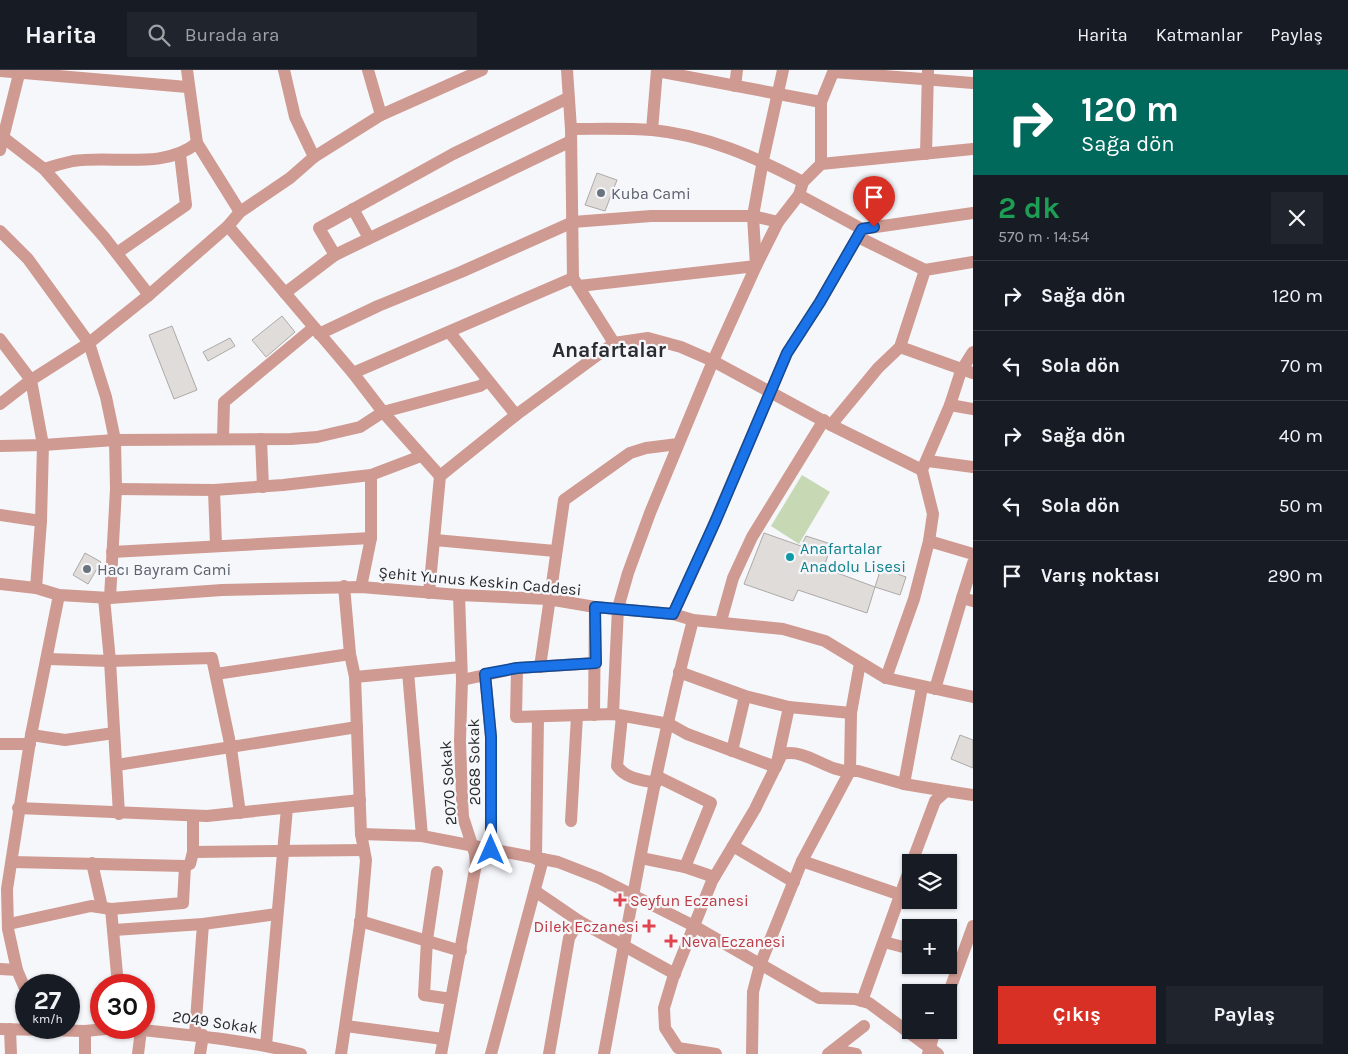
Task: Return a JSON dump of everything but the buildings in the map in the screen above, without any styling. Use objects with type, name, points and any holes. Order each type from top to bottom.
[{"type":"street","points":[[187,70],[187,87],[197,144],[240,212]]},
{"type":"street","points":[[284,70],[295,117],[314,157]]},
{"type":"street","points":[[368,70],[381,116]]},
{"type":"street","points":[[0,404],[31,380],[88,343],[149,295],[228,226],[240,212],[290,178],[314,157],[381,116],[482,70]]},
{"type":"street","points":[[567,70],[576,282],[614,343]]},
{"type":"street","points":[[735,86],[737,70]]},
{"type":"street","points":[[756,266],[753,216],[783,70]]},
{"type":"street","points":[[0,71],[187,87]]},
{"type":"street","points":[[652,130],[657,71],[821,102]]},
{"type":"street","points":[[821,164],[821,102],[834,71],[928,75],[973,83]]},
{"type":"street","points":[[19,72],[2,144],[44,169],[117,253],[149,295]]},
{"type":"street","points":[[926,154],[928,75]]},
{"type":"street","points":[[335,255],[319,228],[453,154],[568,98]]},
{"type":"street","points":[[285,293],[335,255],[570,135],[652,130],[715,142],[763,160],[803,182]]},
{"type":"street","points":[[44,169],[74,161],[164,158],[180,154],[197,144]]},
{"type":"street","points":[[685,867],[711,803],[657,780],[629,776],[617,766],[618,608],[631,564],[678,444],[756,266],[778,222],[799,195],[803,182],[821,164],[973,148]]},
{"type":"street","points":[[117,253],[186,205],[180,154]]},
{"type":"street","points":[[799,195],[925,270],[973,262]]},
{"type":"street","points":[[354,209],[370,238]]},
{"type":"street","points":[[673,614],[772,392],[787,353],[820,302],[860,233],[973,213]]},
{"type":"street","points":[[223,438],[224,402],[316,331],[573,222],[651,216],[753,216],[778,222]]},
{"type":"street","points":[[228,226],[353,373],[383,412],[440,476]]},
{"type":"street","points":[[0,231],[28,259],[88,343],[106,397],[114,440],[116,489],[107,598],[114,733],[118,765],[119,814]]},
{"type":"street","points":[[353,373],[576,282],[756,266]]},
{"type":"street","points":[[721,621],[733,578],[752,537],[827,423],[900,347],[925,270]]},
{"type":"street","points":[[450,333],[516,415]]},
{"type":"street","points":[[429,593],[440,476],[516,415],[614,343],[648,338],[681,347],[714,361],[827,423],[925,466],[973,467]]},
{"type":"street","points":[[0,339],[31,380],[42,446],[41,521],[36,588]]},
{"type":"street","points":[[900,347],[967,372]]},
{"type":"street","points":[[886,678],[914,599],[929,541],[933,514],[925,466],[950,406],[967,372],[973,352]]},
{"type":"street","points":[[0,446],[42,446],[114,440],[308,437],[360,427],[383,412],[480,386],[488,381]]},
{"type":"street","points":[[950,406],[973,409]]},
{"type":"street","points":[[261,439],[263,487]]},
{"type":"street","points":[[540,667],[548,599],[564,500],[630,453],[646,448],[678,444]]},
{"type":"street","points":[[116,489],[214,490],[263,487],[371,475],[421,456]]},
{"type":"street","points":[[361,587],[371,538],[371,475]]},
{"type":"street","points":[[214,490],[216,545]]},
{"type":"street","points":[[0,515],[41,521]]},
{"type":"street","points":[[112,552],[371,538]]},
{"type":"street","points":[[435,540],[555,551]]},
{"type":"street","points":[[929,541],[973,554]]},
{"type":"street","points":[[904,784],[928,688],[968,599],[973,563]]},
{"type":"street","name":"Şehit Yunus Keskin Caddesi","points":[[0,584],[36,588],[59,595],[107,598],[222,590],[344,586],[458,595],[548,599],[595,607],[673,614],[693,620],[721,621],[783,629],[825,641],[886,678],[973,697]]},
{"type":"street","points":[[342,1054],[360,921],[366,860],[361,834],[355,677],[350,654],[344,586]]},
{"type":"street","points":[[19,974],[6,926],[3,888],[12,862],[18,808],[59,595]]},
{"type":"street","name":"2070 Sokak","points":[[441,1054],[462,951],[476,864],[473,846],[465,823],[462,798],[458,595]]},
{"type":"street","points":[[594,715],[596,663],[595,607]]},
{"type":"street","points":[[604,1054],[633,894],[679,672],[693,620]]},
{"type":"street","points":[[216,674],[350,654]]},
{"type":"street","points":[[48,659],[110,661],[212,658],[231,748],[240,814]]},
{"type":"street","points":[[355,677],[408,672],[485,674],[517,668],[596,663]]},
{"type":"street","points":[[752,1054],[753,992],[760,965],[802,861],[850,771],[851,713],[860,663]]},
{"type":"street","points":[[517,668],[516,717],[618,715],[669,724],[687,734],[776,767]]},
{"type":"street","points":[[408,672],[422,836]]},
{"type":"street","points":[[679,672],[746,696],[789,707],[851,713]]},
{"type":"street","name":"2068 Sokak","points":[[485,674],[491,737],[491,850]]},
{"type":"street","points":[[732,751],[746,696]]},
{"type":"street","points":[[776,767],[789,707]]},
{"type":"street","points":[[571,821],[578,716]]},
{"type":"street","points":[[491,1054],[535,891],[540,859],[538,717]]},
{"type":"street","points":[[118,765],[356,727]]},
{"type":"street","points":[[0,744],[31,740],[65,740],[114,733]]},
{"type":"street","points":[[711,1054],[678,1048],[670,1039],[665,1028],[664,1008],[675,974],[714,877],[733,846],[782,754],[792,752],[838,771],[858,770],[904,784],[946,791],[972,792]]},
{"type":"street","points":[[916,854],[935,801],[946,791]]},
{"type":"street","points":[[18,808],[193,816],[240,814],[360,800]]},
{"type":"street","points":[[266,1045],[287,808]]},
{"type":"street","points":[[12,862],[185,866],[190,864],[193,852],[193,816]]},
{"type":"street","points":[[361,834],[422,836],[566,865],[633,894],[694,926],[819,998],[869,1003],[931,1052],[933,1039]]},
{"type":"street","points":[[733,846],[794,882]]},
{"type":"street","points":[[193,852],[364,850]]},
{"type":"street","points":[[641,858],[685,867],[714,877]]},
{"type":"street","points":[[802,861],[901,895],[862,1001]]},
{"type":"street","points":[[92,863],[114,930],[117,974]]},
{"type":"street","points":[[6,926],[91,906],[107,908],[183,903],[185,866]]},
{"type":"street","points":[[437,872],[427,940],[424,995],[451,1000]]},
{"type":"street","points":[[535,891],[579,921],[675,974]]},
{"type":"street","points":[[114,930],[203,924],[277,914]]},
{"type":"street","points":[[360,921],[462,951]]},
{"type":"street","points":[[549,1054],[569,938],[579,921]]},
{"type":"street","points":[[200,1054],[203,924]]},
{"type":"street","points":[[957,955],[973,926]]},
{"type":"street","points":[[884,942],[902,947]]},
{"type":"street","points":[[0,969],[17,970]]},
{"type":"street","points":[[346,1026],[443,1039]]},
{"type":"street","points":[[841,1053],[864,1026]]},
{"type":"street","points":[[5,1029],[11,1054]]},
{"type":"street","points":[[80,1030],[90,1030]]},
{"type":"street","points":[[85,1030],[85,1054]]},
{"type":"street","name":"2049 Sokak","points":[[155,1031],[199,1035],[244,1048],[266,1045],[302,1054]]},
{"type":"street","points":[[138,1054],[139,1039]]},
{"type":"street","points":[[667,1054],[670,1039]]},
{"type":"green space","points":[[802,475],[830,492],[799,544],[771,526]]},
{"type":"place","name":"Kuba Cami","points":[[601,193]]},
{"type":"place","name":"Anafartalar Anadolu Lisesi","points":[[790,557]]},
{"type":"place","name":"Hacı Bayram Cami","points":[[87,569]]},
{"type":"place","name":"Seyfun Eczanesi","points":[[620,900]]},
{"type":"place","name":"Dilek Eczanesi","points":[[649,926]]},
{"type":"place","name":"Neva Eczanesi","points":[[671,941]]},
{"type":"district","name":"Anafartalar","points":[[609,350]]},
{"type":"route","points":[[491,850],[491,737],[485,674],[517,668],[596,663],[595,607],[673,614],[772,392],[787,353],[820,302],[862,229],[874,227]]}]
